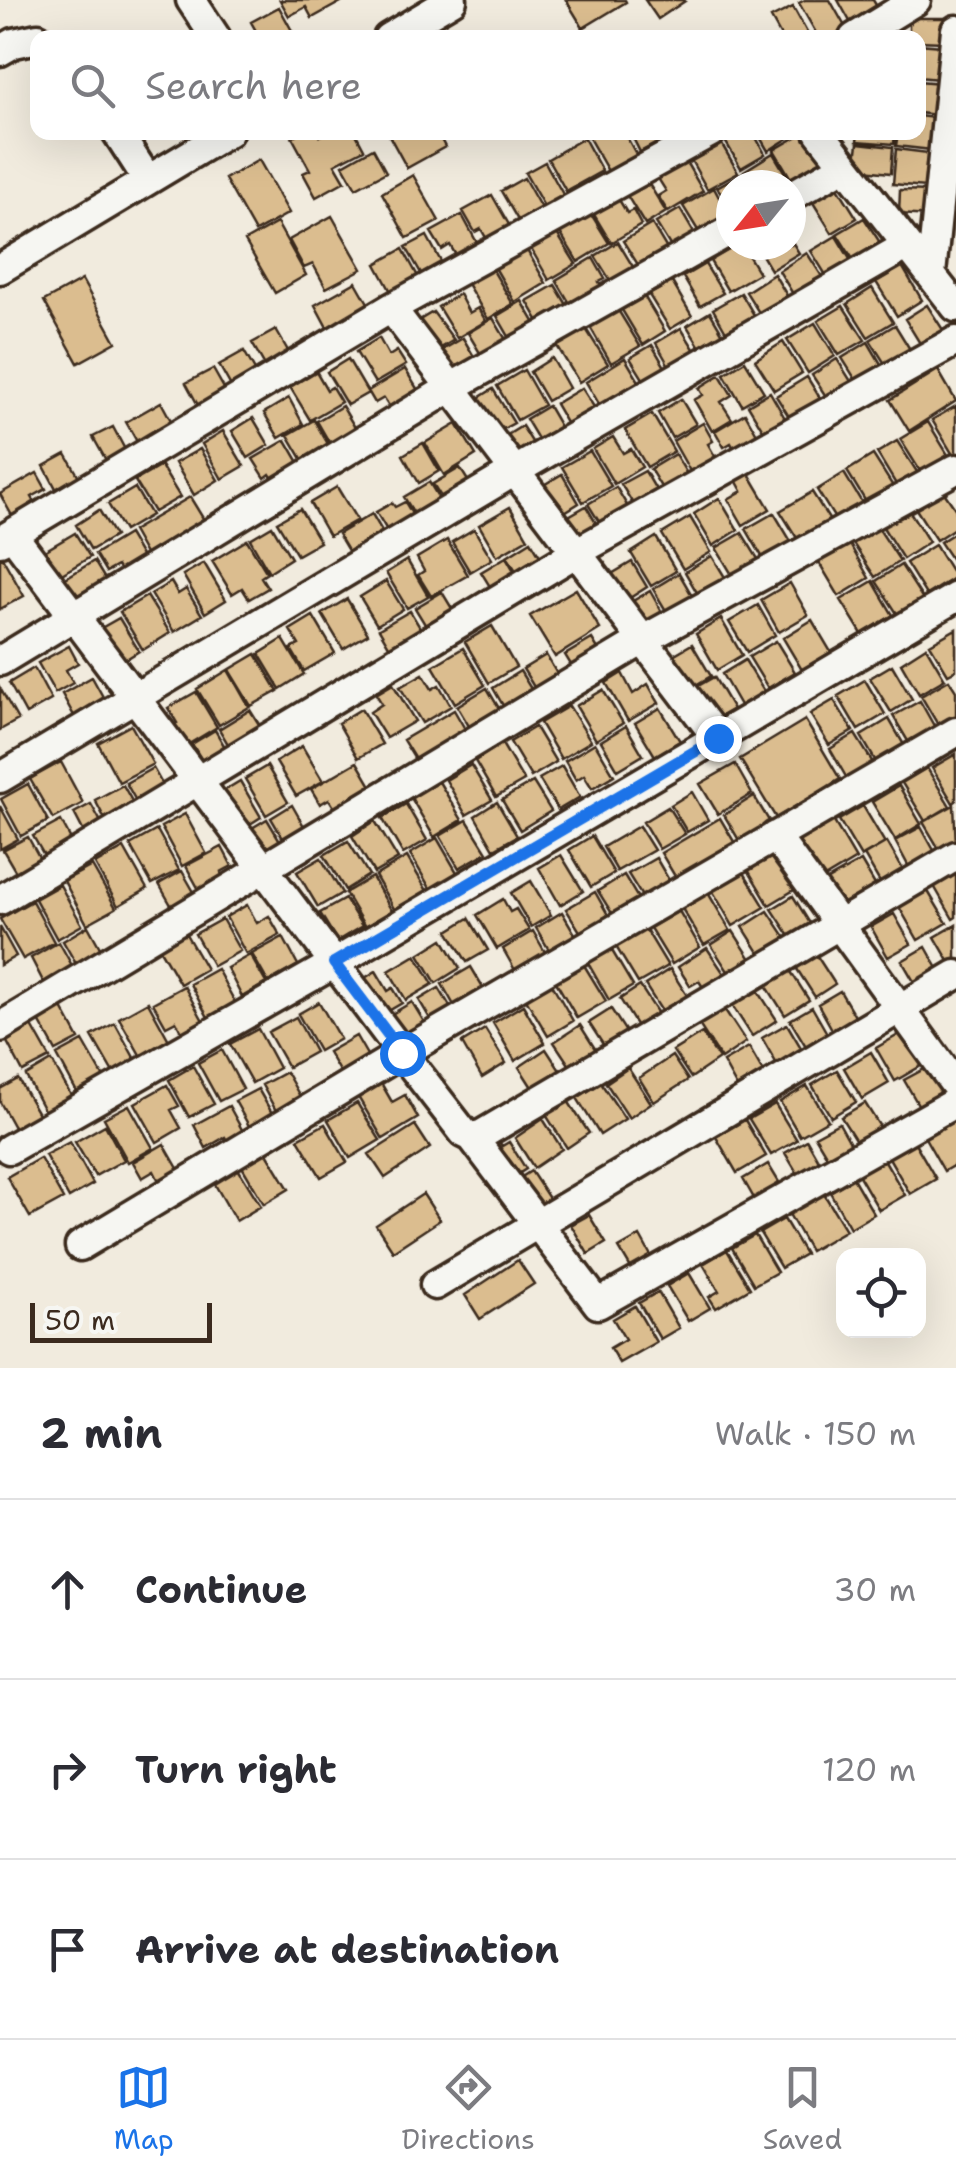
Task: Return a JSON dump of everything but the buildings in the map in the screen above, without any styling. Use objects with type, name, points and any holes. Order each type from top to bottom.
[{"type":"street","points":[[191,0],[211,30]]},
{"type":"street","points":[[401,30],[452,0]]},
{"type":"street","points":[[867,30],[916,0]]},
{"type":"street","points":[[930,274],[956,30]]},
{"type":"street","points":[[0,52],[14,43],[30,40]]},
{"type":"street","points":[[122,140],[148,180]]},
{"type":"street","points":[[0,269],[215,140]]},
{"type":"street","points":[[696,140],[391,308],[6,538],[74,615],[402,1053],[598,1304],[956,1102]]},
{"type":"street","points":[[826,140],[956,306]]},
{"type":"street","points":[[806,188],[844,166]]},
{"type":"street","points":[[0,661],[452,387],[716,238]]},
{"type":"street","points":[[0,778],[515,471],[906,246]]},
{"type":"street","points":[[391,308],[718,738]]},
{"type":"street","points":[[0,900],[577,552],[956,341]]},
{"type":"street","points":[[0,1027],[643,640],[956,468]]},
{"type":"street","points":[[10,1149],[956,597]]},
{"type":"street","points":[[80,1246],[402,1053],[956,732]]},
{"type":"street","points":[[775,836],[956,1086]]},
{"type":"street","points":[[472,1138],[956,856]]},
{"type":"street","points":[[435,1284],[956,974]]},
{"type":"route","points":[[402,1053],[334,963],[718,738]]}]
